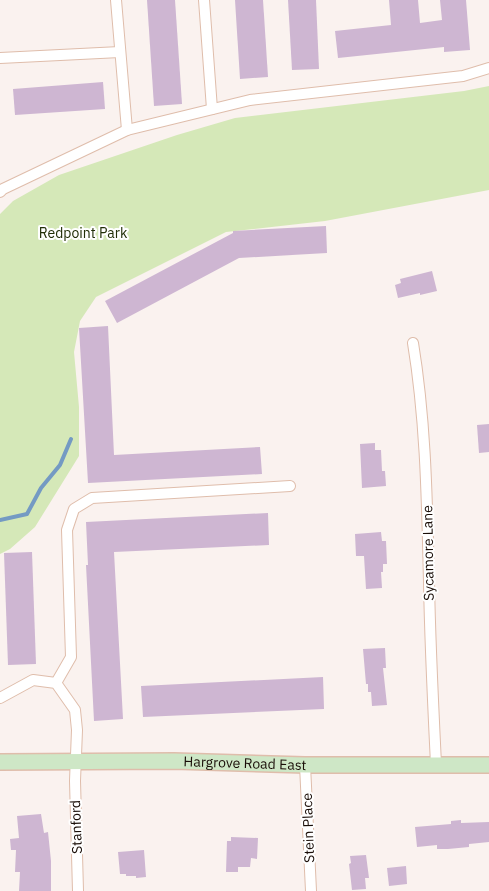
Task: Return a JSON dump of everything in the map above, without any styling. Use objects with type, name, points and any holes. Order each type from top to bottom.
[{"type":"main road","name":"Hargrove Road East","points":[[0,762],[174,761],[305,765],[489,765]]},
{"type":"street","points":[[116,0],[127,130]]},
{"type":"street","points":[[204,0],[212,109]]},
{"type":"street","points":[[0,58],[120,52]]},
{"type":"street","points":[[0,192],[127,130],[250,100],[463,76],[489,68]]},
{"type":"street","name":"Sycamore Lane","points":[[413,343],[420,387],[427,496],[430,652],[436,764]]},
{"type":"street","points":[[0,698],[33,680],[56,683],[71,657],[67,530],[74,509],[92,498],[290,486]]},
{"type":"street","name":"Stanford","points":[[56,683],[74,710],[77,730],[78,891]]},
{"type":"street","name":"Stein Place","points":[[305,765],[310,891]]},
{"type":"green space","name":"Redpoint Park","points":[[489,86],[489,190],[325,221],[226,232],[96,297],[80,321],[74,352],[79,407],[79,456],[35,527],[10,549],[0,554],[0,214],[13,201],[59,175],[177,135],[235,118],[464,91]]},
{"type":"building","points":[[147,0],[175,0],[182,104],[154,106]]},
{"type":"building","points":[[235,0],[263,0],[268,77],[240,79]]},
{"type":"building","points":[[288,0],[316,0],[319,69],[292,70]]},
{"type":"building","points":[[389,0],[418,0],[420,23],[442,20],[440,0],[466,0],[470,50],[444,52],[444,47],[338,58],[335,31],[391,25]]},
{"type":"building","points":[[103,82],[105,109],[15,115],[13,89]]},
{"type":"building","points":[[326,226],[327,253],[239,258],[117,323],[105,301],[233,233],[233,231]]},
{"type":"building","points":[[432,271],[437,291],[398,298],[395,285],[401,283],[400,279]]},
{"type":"building","points":[[108,326],[114,455],[260,447],[262,474],[88,483],[79,328]]},
{"type":"building","points":[[489,424],[489,452],[479,453],[477,425]]},
{"type":"building","points":[[375,443],[375,450],[381,450],[382,471],[385,471],[386,486],[362,488],[360,444]]},
{"type":"building","points":[[268,513],[269,545],[114,552],[123,719],[94,721],[86,565],[88,565],[86,522]]},
{"type":"building","points":[[381,532],[382,541],[386,541],[387,564],[383,564],[383,572],[381,572],[382,588],[366,589],[364,556],[356,556],[355,534]]},
{"type":"building","points":[[32,552],[36,664],[8,665],[4,553]]},
{"type":"building","points":[[385,648],[386,668],[383,668],[387,705],[372,706],[371,692],[368,692],[368,684],[366,684],[363,649]]},
{"type":"building","points":[[323,677],[324,709],[143,717],[141,686]]},
{"type":"building","points":[[41,814],[44,833],[48,832],[51,861],[51,891],[19,891],[20,872],[15,872],[16,850],[11,850],[10,839],[19,838],[17,816]]},
{"type":"building","points":[[461,820],[461,823],[489,822],[489,842],[469,844],[469,847],[448,849],[437,849],[437,845],[417,847],[415,827],[451,824],[451,821]]},
{"type":"building","points":[[231,837],[258,838],[257,859],[251,858],[250,867],[238,867],[238,872],[226,872],[227,841],[231,841]]},
{"type":"building","points":[[144,850],[146,877],[136,878],[136,876],[120,874],[118,852]]},
{"type":"building","points":[[366,855],[369,878],[365,878],[366,889],[352,890],[350,856]]},
{"type":"building","points":[[406,866],[407,884],[389,886],[387,868]]},
{"type":"waterway","points":[[0,520],[27,514],[41,488],[60,465],[71,439]]}]
